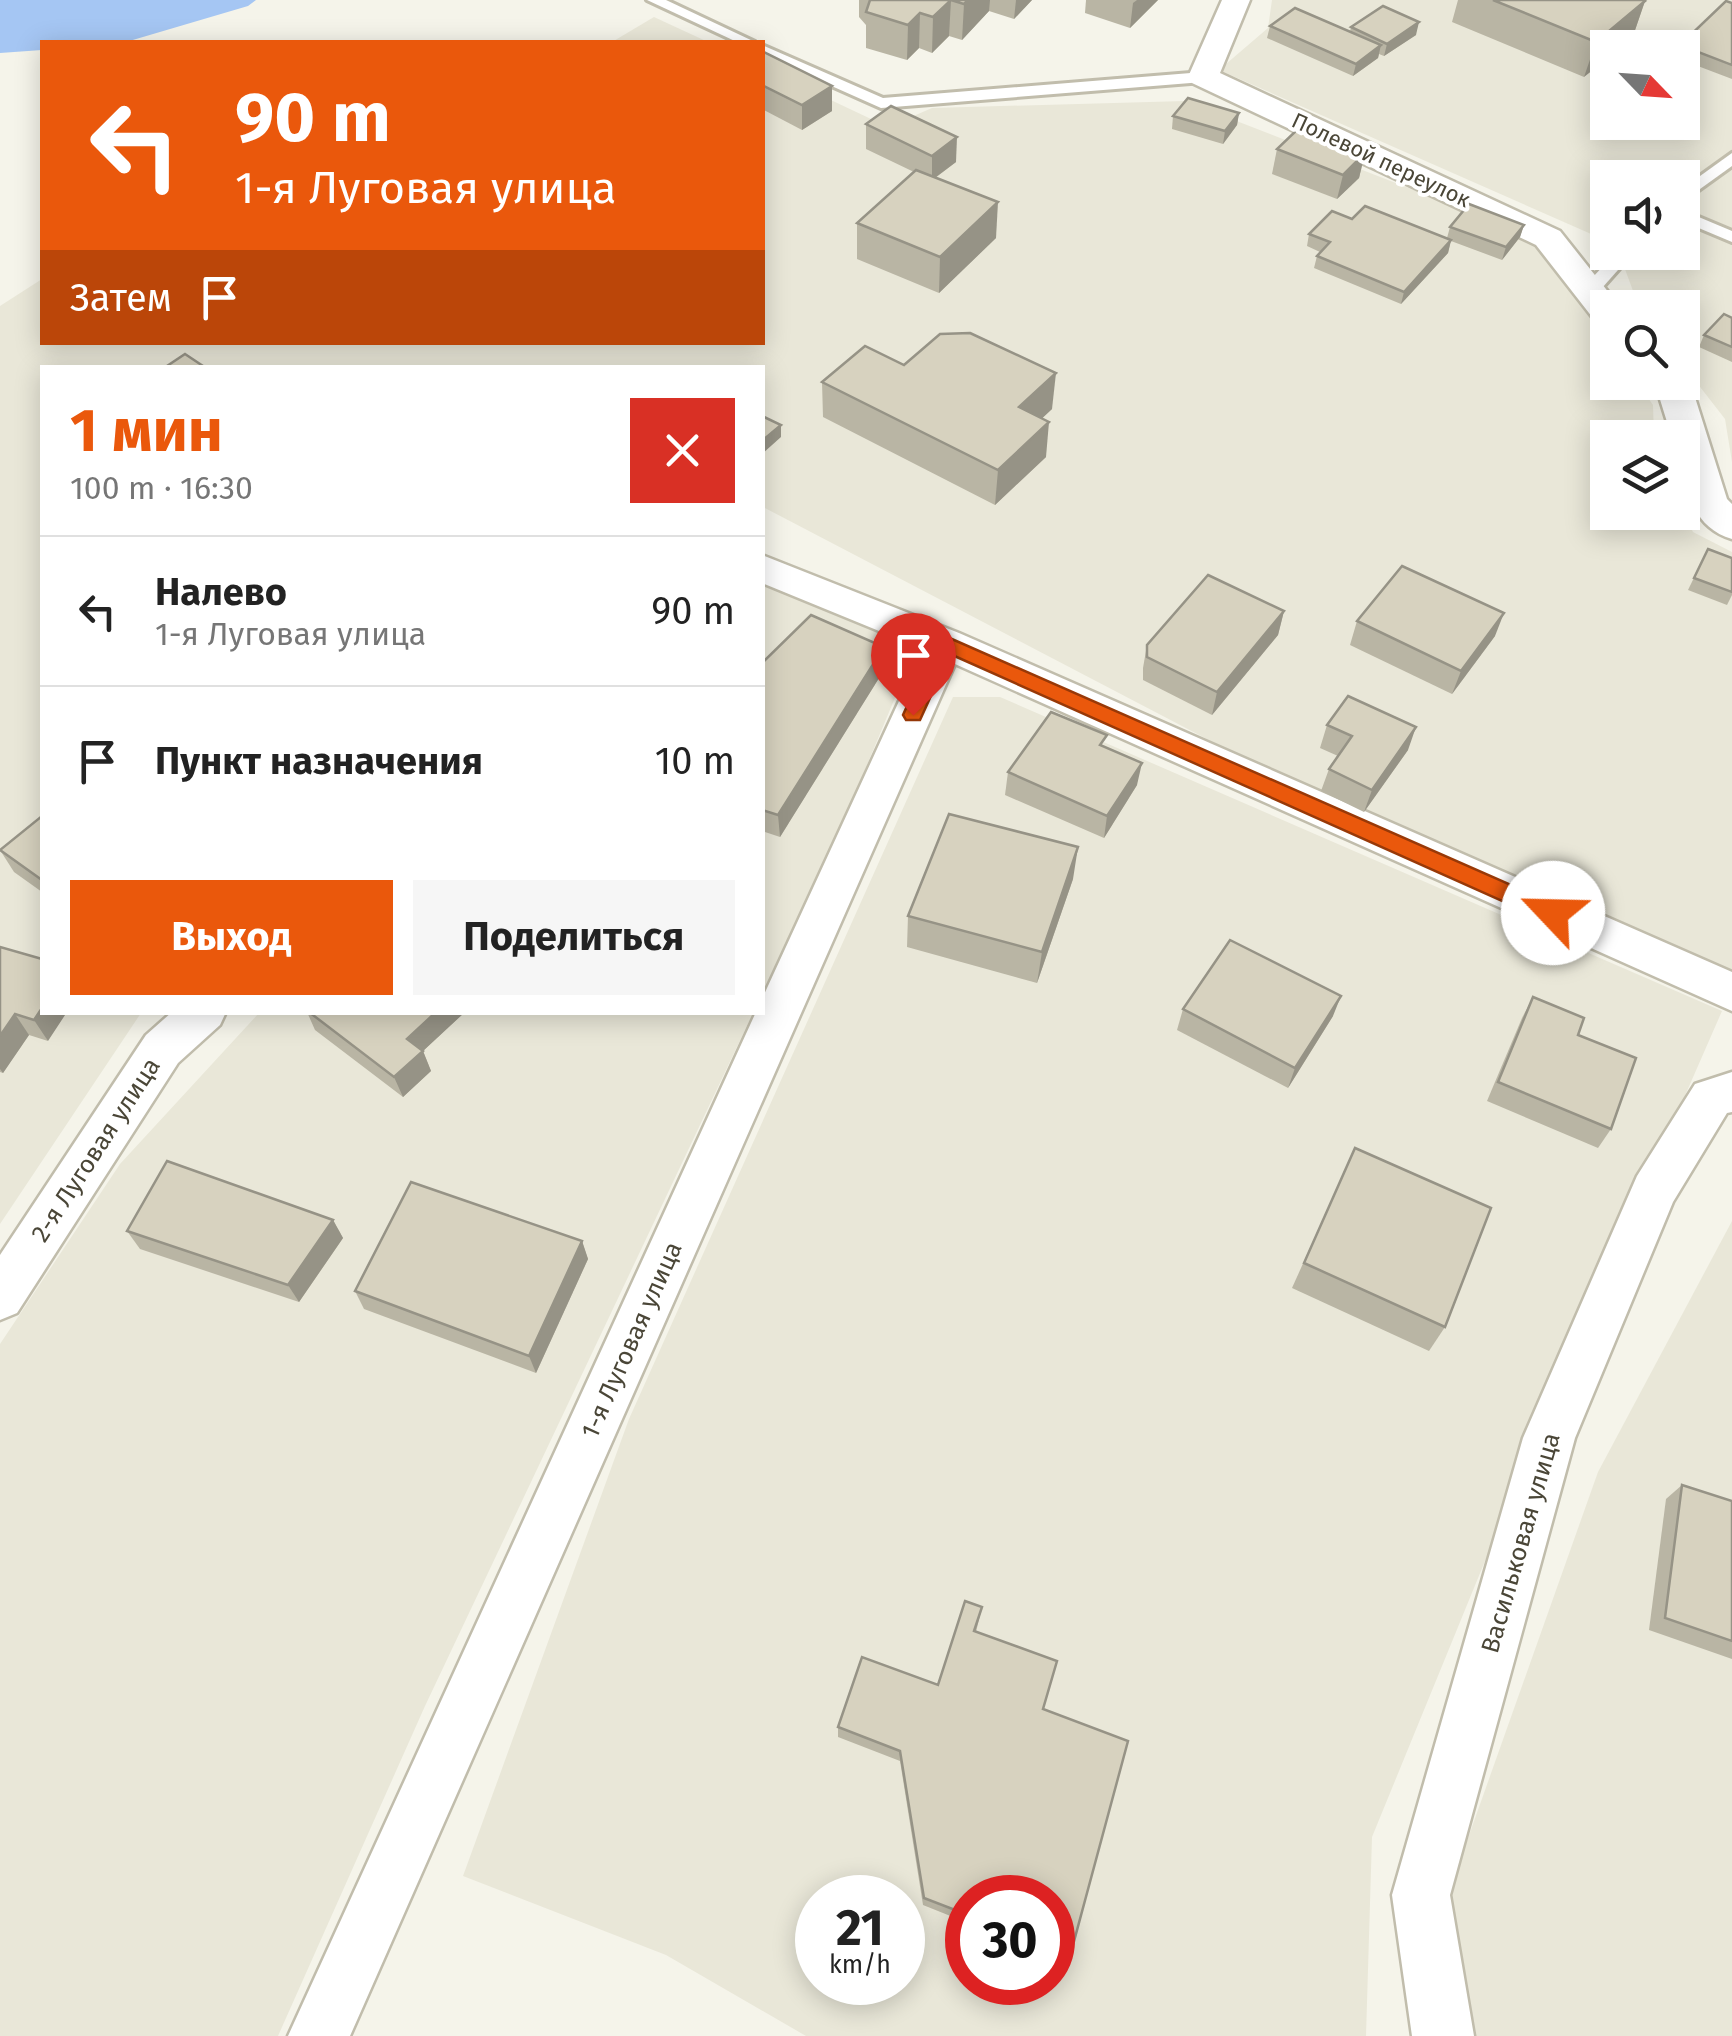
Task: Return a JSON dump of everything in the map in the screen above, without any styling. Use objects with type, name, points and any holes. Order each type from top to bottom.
[{"type":"street","points":[[1202,77],[1236,0]]},
{"type":"street","name":"Полевой переулок","points":[[1202,77],[1548,238],[1590,293]]},
{"type":"street","points":[[1678,400],[1710,504],[1732,526]]},
{"type":"street","points":[[765,569],[945,644],[1732,992]]},
{"type":"street","name":"1-я Луговая улица","points":[[319,2036],[945,644]]},
{"type":"street","name":"2-я Луговая улица","points":[[0,1297],[162,1050],[201,1015]]},
{"type":"street","name":"Васильковая улица","points":[[1443,2036],[1421,1895],[1550,1438],[1654,1191],[1711,1098],[1732,1092]]},
{"type":"lane","points":[[654,0],[744,40]]},
{"type":"lane","points":[[765,50],[881,103],[1202,77]]},
{"type":"lane","points":[[1700,183],[1732,158]]},
{"type":"lane","points":[[1700,223],[1732,238]]},
{"type":"shaded area","points":[[1272,0],[1732,0],[1732,462],[1725,419],[1700,387],[1700,290],[1633,290],[1625,270],[1700,270],[1700,160],[1590,160],[1590,234],[1219,70],[1268,28]]},
{"type":"shaded area","points":[[654,17],[704,40],[615,40]]},
{"type":"shaded area","points":[[765,69],[888,127],[932,108],[1185,101],[1483,217],[1536,242],[1590,315],[1590,400],[1650,400],[1653,405],[1653,420],[1590,420],[1590,530],[1692,530],[1732,552],[1732,972],[1358,818],[765,508],[765,365],[40,365],[40,1015],[140,1015],[0,1224],[0,306],[40,280],[40,345],[765,345]]},
{"type":"shaded area","points":[[765,581],[899,637],[914,652],[832,849],[765,990]]},
{"type":"shaded area","points":[[953,697],[1000,697],[1722,1011],[1537,1434],[1372,1837],[1366,2036],[806,2036],[666,1955],[463,1876],[629,1419]]},
{"type":"shaded area","points":[[257,1015],[752,1015],[425,1706],[278,2036],[0,2036],[0,1344],[120,1164]]},
{"type":"shaded area","points":[[1732,1221],[1732,2036],[1467,2036],[1451,1886],[1598,1472]]},
{"type":"water","points":[[0,0],[256,0],[248,6],[133,40],[40,40],[40,50],[0,53]]},
{"type":"building","points":[[870,0],[951,0],[933,17],[920,13],[908,25],[866,12]]},
{"type":"building","points":[[1493,0],[1645,1],[1610,30],[1590,30],[1590,40]]},
{"type":"building","points":[[1726,1],[1732,3],[1732,65],[1700,53],[1700,30],[1696,30]]},
{"type":"building","points":[[1383,6],[1419,22],[1387,44],[1351,27]]},
{"type":"building","points":[[1295,8],[1381,45],[1356,64],[1270,26]]},
{"type":"building","points":[[765,52],[832,86],[802,105],[765,86]]},
{"type":"building","points":[[1188,98],[1239,113],[1225,131],[1173,116]]},
{"type":"building","points":[[891,106],[957,137],[932,156],[866,124]]},
{"type":"building","points":[[1299,128],[1365,153],[1343,175],[1277,149]]},
{"type":"building","points":[[916,170],[998,202],[940,257],[857,223]]},
{"type":"building","points":[[1469,204],[1524,225],[1506,247],[1450,227]]},
{"type":"building","points":[[1365,206],[1451,240],[1404,292],[1317,256],[1330,242],[1309,234],[1332,211],[1352,219]]},
{"type":"building","points":[[1724,314],[1732,318],[1732,347],[1704,335]]},
{"type":"building","points":[[970,333],[1056,373],[1019,407],[1049,422],[998,470],[822,382],[865,346],[904,365],[940,334]]},
{"type":"building","points":[[185,354],[202,365],[168,365]]},
{"type":"building","points":[[765,417],[781,425],[765,438]]},
{"type":"building","points":[[1708,549],[1732,558],[1732,592],[1694,578]]},
{"type":"building","points":[[1402,566],[1504,613],[1461,671],[1357,621]]},
{"type":"building","points":[[1208,575],[1284,611],[1217,692],[1147,657],[1147,645]]},
{"type":"building","points":[[811,615],[884,647],[778,815],[765,811],[765,660]]},
{"type":"building","points":[[1348,696],[1416,727],[1372,790],[1329,769],[1352,736],[1327,725]]},
{"type":"building","points":[[1051,712],[1107,735],[1100,745],[1142,763],[1107,816],[1008,772]]},
{"type":"building","points":[[949,814],[1078,847],[1042,952],[908,916]]},
{"type":"building","points":[[40,818],[40,879],[0,850]]},
{"type":"building","points":[[1230,940],[1341,996],[1295,1068],[1183,1009]]},
{"type":"building","points":[[0,947],[40,958],[40,1011],[34,1020],[15,1014],[0,1036]]},
{"type":"building","points":[[1533,997],[1584,1018],[1578,1035],[1636,1058],[1611,1129],[1498,1082]]},
{"type":"building","points":[[313,1015],[433,1015],[407,1039],[423,1051],[394,1077]]},
{"type":"building","points":[[1355,1148],[1491,1208],[1445,1327],[1304,1263]]},
{"type":"building","points":[[167,1161],[333,1220],[288,1285],[127,1231]]},
{"type":"building","points":[[411,1182],[582,1241],[529,1356],[355,1291]]},
{"type":"building","points":[[1682,1485],[1732,1501],[1732,1641],[1665,1618]]},
{"type":"building","points":[[965,1601],[982,1607],[974,1631],[1057,1661],[1043,1709],[1128,1741],[1075,1937],[1075,1875],[945,1875],[945,1906],[925,1898],[925,1875],[920,1875],[900,1751],[838,1727],[862,1657],[938,1685]]},
{"type":"route","points":[[913,715],[945,644],[1553,913]]}]
